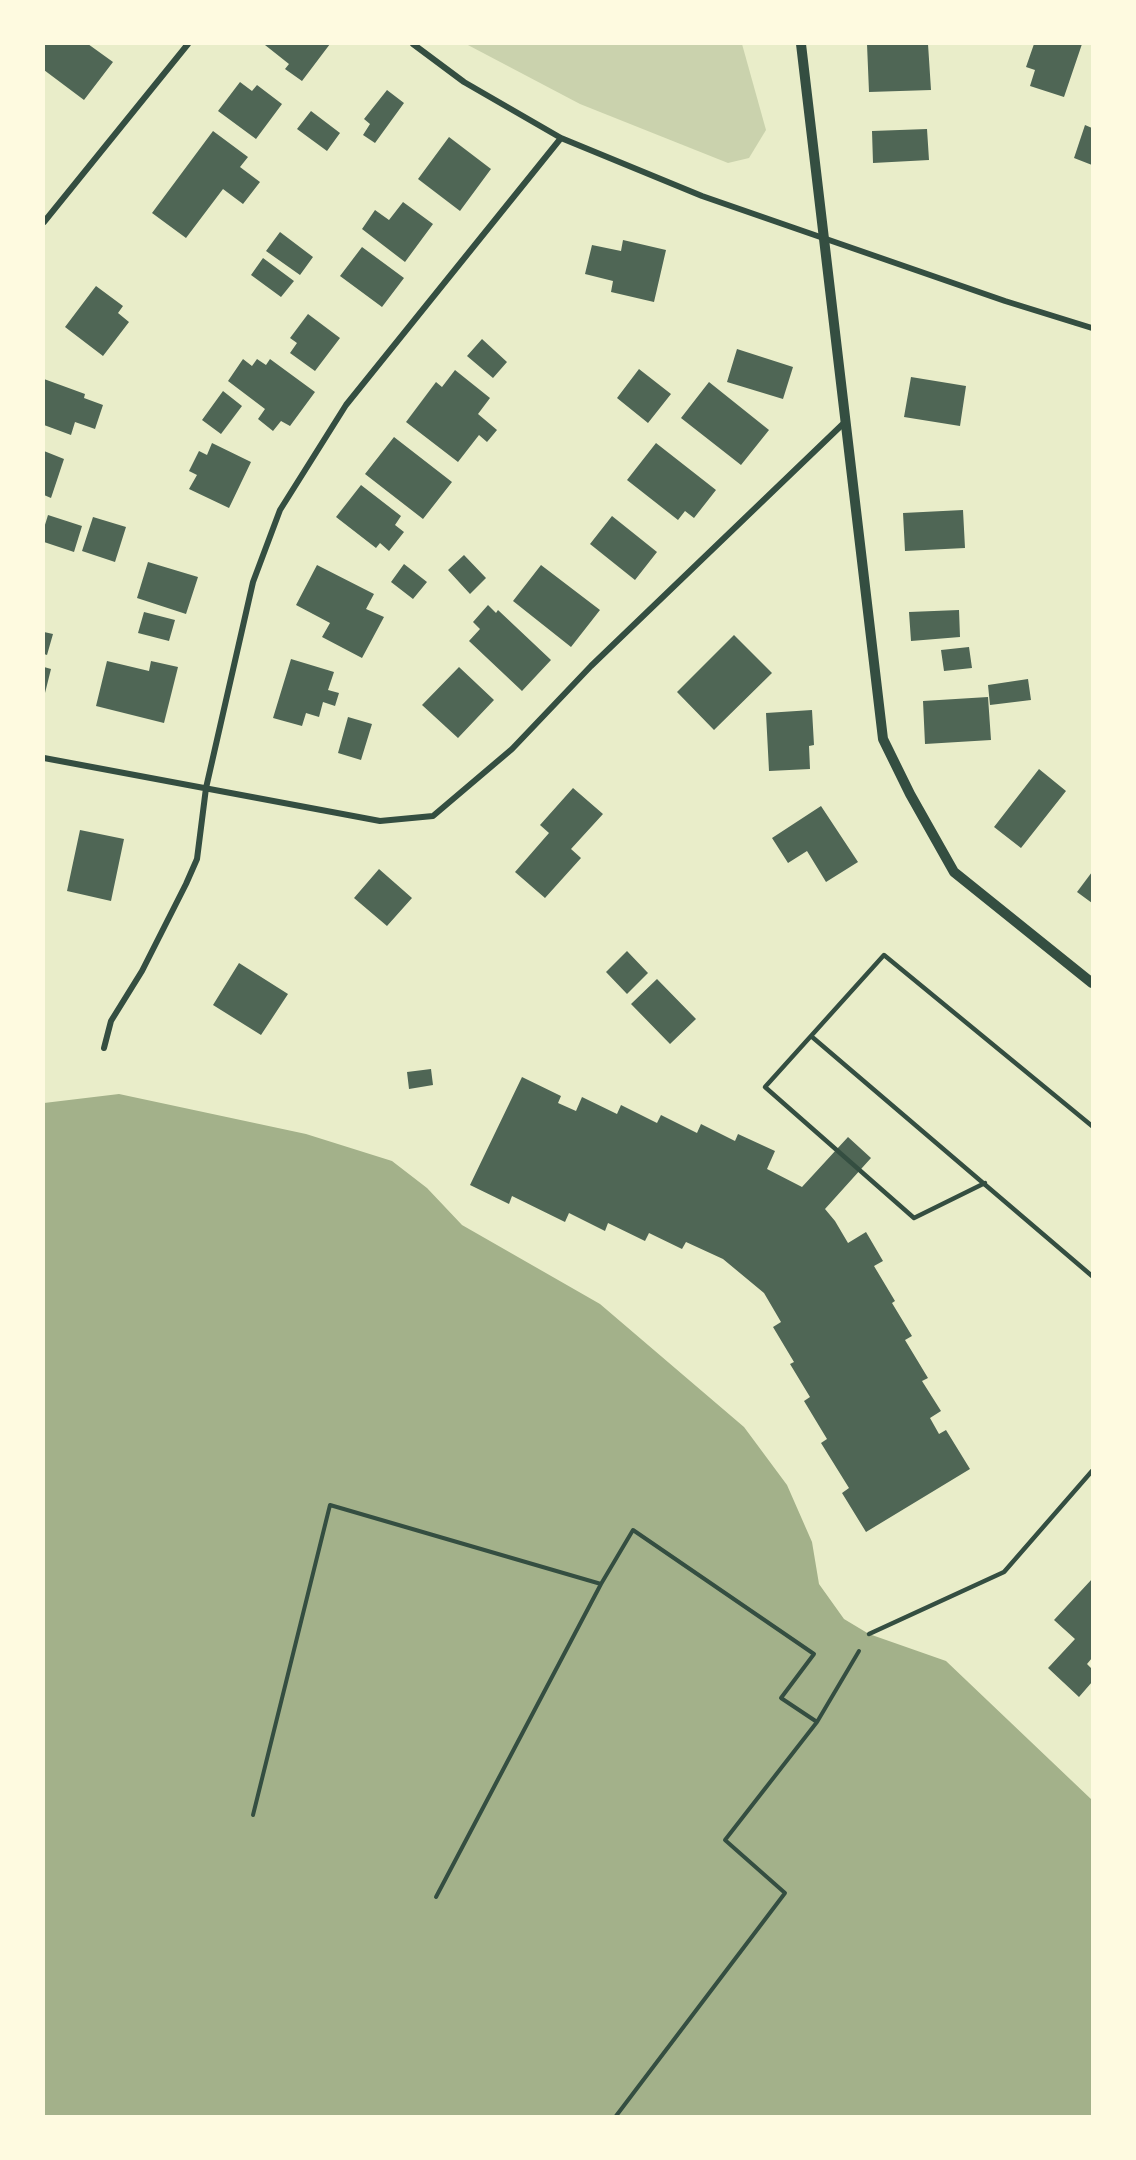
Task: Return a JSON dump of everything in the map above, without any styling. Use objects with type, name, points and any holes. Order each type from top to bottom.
[{"type":"street","points":[[44,222],[188,44]]},
{"type":"street","points":[[413,44],[464,82],[561,138],[702,196],[1026,308],[1092,328]]},
{"type":"street","points":[[801,44],[883,739],[910,794],[954,872],[1092,983]]},
{"type":"street","points":[[104,1048],[111,1021],[142,971],[197,859],[206,788],[253,582],[280,510],[346,405],[561,138]]},
{"type":"street","points":[[44,758],[380,821],[434,816],[512,749],[591,666],[846,421]]},
{"type":"lane","points":[[985,1183],[914,1218],[765,1087],[884,955],[1092,1126]]},
{"type":"lane","points":[[811,1036],[1092,1276]]},
{"type":"lane","points":[[869,1634],[1004,1572],[1092,1471]]},
{"type":"path","points":[[253,1815],[330,1505],[601,1584]]},
{"type":"path","points":[[436,1897],[601,1584],[633,1530],[814,1654],[781,1698],[817,1722]]},
{"type":"path","points":[[616,2116],[785,1893],[725,1840],[817,1722],[869,1634]]},
{"type":"shaded area","points":[[466,44],[742,44],[766,130],[749,158],[728,163],[580,104]]},
{"type":"shaded area","points":[[119,1094],[306,1134],[392,1161],[427,1188],[462,1225],[600,1304],[744,1427],[787,1485],[812,1542],[819,1584],[844,1619],[869,1634],[946,1661],[1092,1800],[1092,2116],[44,2116],[44,1103]]},
{"type":"building","points":[[44,44],[88,44],[113,62],[84,100],[44,70]]},
{"type":"building","points":[[266,44],[330,44],[302,81],[285,69],[289,64]]},
{"type":"building","points":[[867,44],[928,44],[931,90],[869,92]]},
{"type":"building","points":[[1034,44],[1082,44],[1064,97],[1030,86],[1035,70],[1026,67]]},
{"type":"building","points":[[240,82],[252,91],[257,85],[282,104],[256,139],[218,111]]},
{"type":"building","points":[[387,90],[404,103],[375,143],[363,135],[370,124],[364,119]]},
{"type":"building","points":[[311,111],[340,133],[327,151],[297,129]]},
{"type":"building","points":[[1085,125],[1092,128],[1092,165],[1074,158]]},
{"type":"building","points":[[927,129],[929,160],[873,163],[872,131]]},
{"type":"building","points":[[213,131],[248,157],[240,167],[260,182],[243,204],[223,189],[186,238],[152,213]]},
{"type":"building","points":[[449,137],[491,169],[460,211],[418,179]]},
{"type":"building","points":[[403,202],[433,224],[405,262],[362,229],[375,210],[389,220]]},
{"type":"building","points":[[280,232],[313,257],[300,275],[266,251]]},
{"type":"building","points":[[623,240],[666,250],[654,302],[611,292],[613,281],[585,274],[592,245],[621,251]]},
{"type":"building","points":[[362,247],[404,278],[382,307],[340,276]]},
{"type":"building","points":[[263,258],[294,281],[281,297],[251,275]]},
{"type":"building","points":[[96,286],[123,306],[118,313],[129,322],[103,356],[65,327]]},
{"type":"building","points":[[308,314],[340,338],[315,371],[290,353],[297,343],[290,338]]},
{"type":"building","points":[[482,339],[507,362],[493,378],[467,356]]},
{"type":"building","points":[[737,349],[793,367],[783,399],[727,382]]},
{"type":"building","points":[[243,359],[252,366],[257,359],[266,365],[270,359],[315,392],[290,426],[281,421],[273,431],[258,419],[265,409],[228,381]]},
{"type":"building","points":[[639,369],[671,394],[648,423],[617,398]]},
{"type":"building","points":[[455,370],[490,398],[478,414],[497,430],[487,442],[479,435],[458,462],[406,422],[436,382],[442,387]]},
{"type":"building","points":[[911,377],[966,386],[960,426],[904,417]]},
{"type":"building","points":[[44,379],[85,394],[84,398],[103,405],[95,429],[75,422],[71,435],[44,425]]},
{"type":"building","points":[[709,382],[769,430],[741,465],[681,418]]},
{"type":"building","points":[[223,391],[242,406],[221,434],[202,420]]},
{"type":"building","points":[[394,437],[452,482],[423,519],[365,474]]},
{"type":"building","points":[[212,443],[251,462],[229,508],[189,489],[197,475],[189,471],[199,451],[207,455]]},
{"type":"building","points":[[656,443],[716,490],[694,518],[685,511],[678,520],[627,480]]},
{"type":"building","points":[[44,451],[64,459],[51,498],[44,495]]},
{"type":"building","points":[[361,485],[401,516],[395,525],[404,532],[389,551],[380,543],[376,548],[336,517]]},
{"type":"building","points":[[963,510],[965,548],[905,551],[903,513]]},
{"type":"building","points":[[48,515],[82,526],[74,552],[44,542],[44,528]]},
{"type":"building","points":[[612,516],[657,552],[635,580],[590,544]]},
{"type":"building","points":[[93,517],[126,527],[115,562],[82,551]]},
{"type":"building","points":[[464,555],[486,578],[470,594],[448,570]]},
{"type":"building","points":[[148,562],[198,577],[186,614],[137,598]]},
{"type":"building","points":[[404,564],[427,582],[413,599],[391,582]]},
{"type":"building","points":[[317,565],[374,594],[366,609],[384,617],[362,658],[322,637],[330,623],[296,605]]},
{"type":"building","points":[[541,565],[600,610],[571,647],[513,601]]},
{"type":"building","points":[[488,605],[496,613],[498,610],[551,660],[522,691],[469,641],[480,629],[473,622]]},
{"type":"building","points":[[959,610],[960,637],[911,641],[909,612]]},
{"type":"building","points":[[144,612],[175,620],[169,641],[138,633]]},
{"type":"building","points":[[44,632],[53,634],[47,655],[44,654]]},
{"type":"building","points":[[734,635],[772,673],[714,730],[677,692]]},
{"type":"building","points":[[969,647],[972,668],[944,671],[941,650]]},
{"type":"building","points":[[291,659],[334,672],[328,690],[339,693],[335,706],[323,702],[319,717],[306,713],[302,726],[273,718]]},
{"type":"building","points":[[107,661],[149,671],[151,661],[178,667],[164,723],[96,706]]},
{"type":"building","points":[[44,667],[51,669],[44,697]]},
{"type":"building","points":[[459,667],[494,700],[458,738],[422,705]]},
{"type":"building","points":[[1028,679],[1031,700],[990,705],[988,685]]},
{"type":"building","points":[[988,697],[991,740],[925,744],[923,701]]},
{"type":"building","points":[[812,710],[814,745],[809,746],[810,769],[769,771],[766,713]]},
{"type":"building","points":[[348,717],[372,724],[361,760],[338,753]]},
{"type":"building","points":[[1039,769],[1066,791],[1021,848],[994,827]]},
{"type":"building","points":[[573,788],[603,814],[571,849],[581,858],[545,898],[515,872],[549,833],[540,825]]},
{"type":"building","points":[[821,806],[858,862],[826,882],[807,851],[788,863],[772,838]]},
{"type":"building","points":[[80,830],[124,839],[111,901],[67,891]]},
{"type":"building","points":[[379,869],[412,898],[387,926],[354,898]]},
{"type":"building","points":[[1092,872],[1092,903],[1077,892]]},
{"type":"building","points":[[627,951],[648,973],[627,994],[606,972]]},
{"type":"building","points":[[239,963],[288,994],[261,1035],[213,1005]]},
{"type":"building","points":[[657,979],[696,1019],[670,1044],[631,1004]]},
{"type":"building","points":[[431,1069],[433,1085],[409,1089],[407,1072]]},
{"type":"building","points":[[522,1077],[561,1096],[558,1103],[576,1111],[582,1097],[617,1114],[621,1105],[657,1123],[661,1115],[697,1133],[701,1124],[735,1141],[738,1134],[775,1151],[767,1169],[802,1187],[848,1137],[871,1158],[825,1209],[848,1243],[866,1232],[883,1261],[874,1266],[895,1301],[892,1303],[912,1336],[905,1340],[928,1378],[922,1381],[941,1411],[930,1418],[939,1434],[946,1430],[970,1469],[866,1532],[842,1493],[849,1488],[821,1443],[827,1439],[804,1401],[810,1397],[790,1364],[794,1362],[773,1327],[781,1322],[764,1293],[723,1259],[686,1242],[682,1249],[649,1233],[645,1241],[608,1223],[605,1231],[569,1213],[565,1222],[512,1196],[509,1204],[470,1185]]},
{"type":"building","points":[[1092,1579],[1092,1658],[1087,1664],[1092,1669],[1092,1682],[1079,1697],[1048,1668],[1075,1639],[1054,1620]]}]
